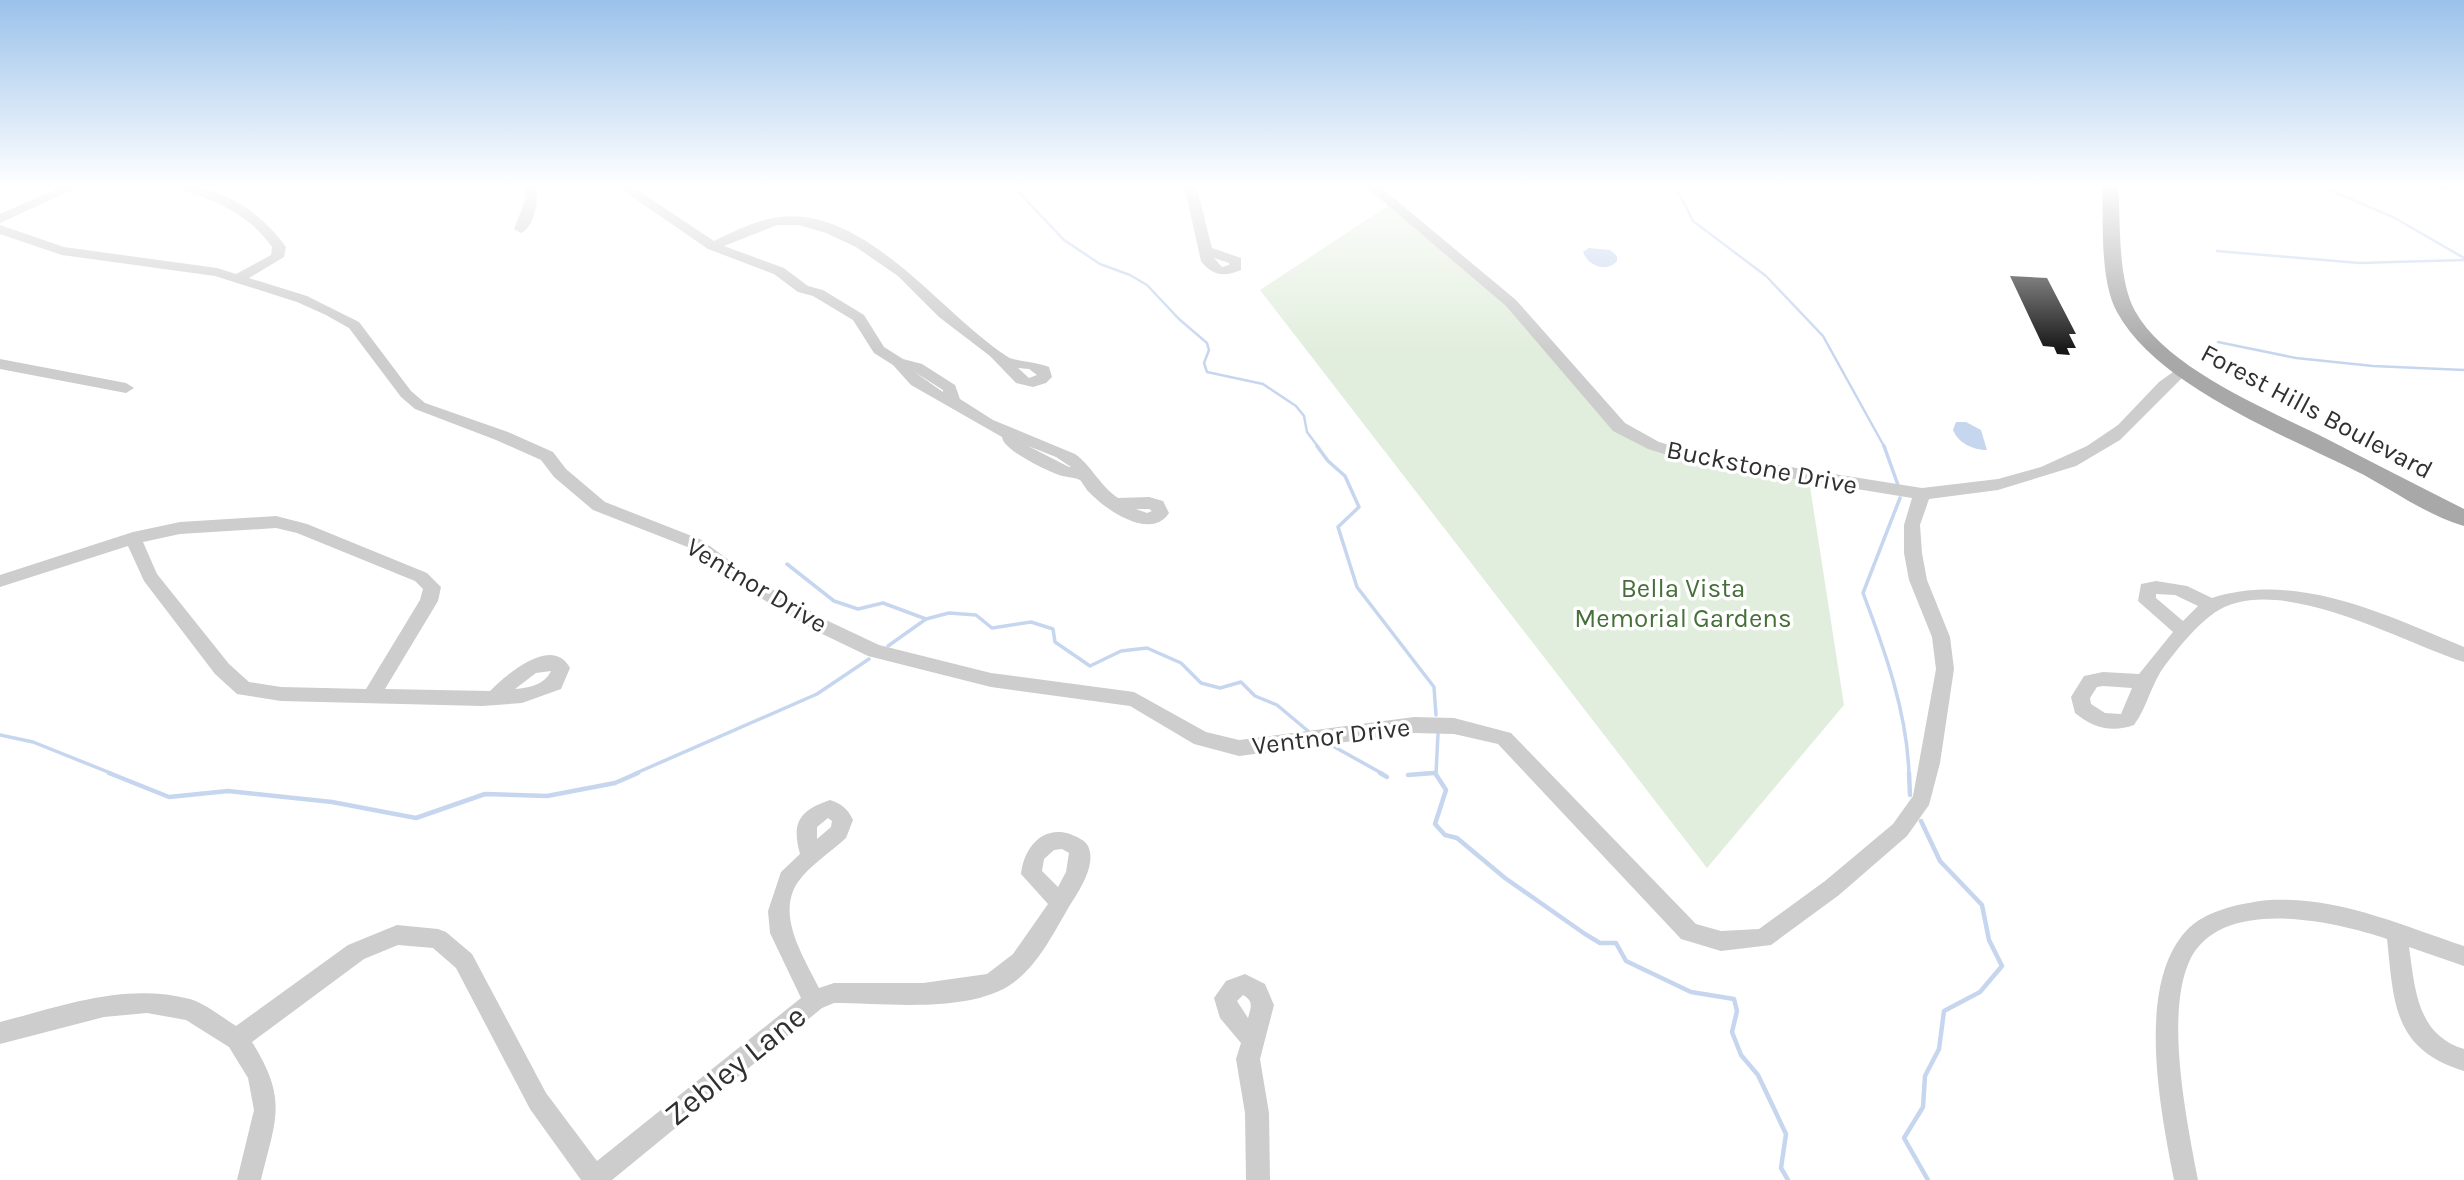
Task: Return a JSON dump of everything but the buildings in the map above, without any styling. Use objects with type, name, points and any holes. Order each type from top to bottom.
[{"type":"main road","name":"Forest Hills Boulevard","points":[[2114,240],[2117,277],[2124,309],[2139,331],[2183,370],[2257,413],[2464,518]]},
{"type":"street","name":"Ventnor Drive","points":[[26,240],[62,251],[216,272],[302,299],[331,312],[354,325],[405,394],[420,406],[502,436],[547,456],[560,472],[599,506],[696,544],[745,581],[820,625],[874,651],[991,680],[1134,699],[1201,739],[1239,748],[1414,725],[1454,726],[1504,738],[1689,932],[1721,941],[1763,938],[1796,916],[1900,830],[1922,799],[1945,669],[1941,637],[1918,580],[1913,553],[1912,525],[1923,494]]},
{"type":"street","points":[[237,279],[277,257],[279,247],[276,240]]},
{"type":"street","points":[[704,240],[779,271],[803,289],[807,299],[849,324],[864,329],[879,350],[898,362],[906,374],[937,395],[953,401],[1005,433],[1014,446],[1064,471],[1085,476],[1097,490],[1116,504]]},
{"type":"street","points":[[713,246],[727,240]]},
{"type":"street","points":[[851,240],[917,284],[944,313],[1008,363]]},
{"type":"street","points":[[1204,240],[1207,251]]},
{"type":"street","name":"Buckstone Drive","points":[[1436,240],[1511,303],[1619,427],[1646,445],[1690,457],[1923,494]]},
{"type":"street","points":[[0,364],[86,382],[126,387]]},
{"type":"street","points":[[1923,494],[1968,491],[2056,468],[2113,437],[2166,382],[2183,370]]},
{"type":"street","points":[[0,581],[133,538],[180,528],[276,522],[301,528],[421,578],[432,587],[429,601],[372,695]]},
{"type":"street","points":[[133,538],[150,577],[222,669],[244,689],[281,694],[495,698]]},
{"type":"street","points":[[2184,631],[2147,601],[2147,589],[2162,584],[2187,592],[2212,606]]},
{"type":"street","points":[[2144,681],[2184,631],[2212,606],[2245,596],[2277,594],[2323,603],[2371,618],[2464,655]]},
{"type":"street","name":"Zebley Lane","points":[[595,1179],[814,1001],[781,933],[779,911],[788,878],[811,857]]},
{"type":"street","points":[[814,1001],[834,993],[967,991],[1003,978],[1027,954],[1060,902]]},
{"type":"street","points":[[2186,1180],[2169,1070],[2169,1004],[2177,963],[2193,938],[2216,923],[2237,916],[2294,909],[2348,919],[2464,956]]},
{"type":"street","points":[[2397,934],[2407,1007],[2420,1036],[2452,1058],[2464,1060]]},
{"type":"street","points":[[237,1039],[356,952],[397,935],[439,939],[464,961],[538,1101],[595,1179]]},
{"type":"street","points":[[0,1033],[104,1006],[147,1003],[190,1010],[237,1039],[259,1075],[266,1110],[250,1180]]},
{"type":"street","points":[[1253,1041],[1248,1059],[1256,1113],[1258,1180]]},
{"type":"green space","name":"Bella Vista Memorial Gardens","points":[[1336,240],[1432,240],[1486,284],[1633,441],[1674,456],[1809,480],[1844,705],[1707,868],[1260,290]]},
{"type":"water","points":[[1589,248],[1610,250],[1617,256],[1617,261],[1608,267],[1593,264],[1583,252]]},
{"type":"water","points":[[1956,422],[1966,422],[1981,430],[1987,450],[1976,449],[1958,439],[1953,430]]},
{"type":"waterway","points":[[1064,240],[1100,264],[1130,275],[1147,285],[1179,319],[1207,343],[1209,350],[1204,363],[1207,372],[1263,384],[1296,406],[1304,416],[1307,432],[1319,448]]},
{"type":"waterway","points":[[1718,240],[1766,276],[1823,336],[1884,447]]},
{"type":"waterway","points":[[2433,240],[2464,258]]},
{"type":"waterway","points":[[2217,251],[2359,263],[2464,260]]},
{"type":"waterway","points":[[2218,342],[2296,358],[2373,366],[2464,370]]},
{"type":"waterway","points":[[1317,446],[1328,461],[1345,476],[1359,507],[1338,527],[1357,587],[1434,687],[1436,715]]},
{"type":"waterway","points":[[1884,447],[1898,485]]},
{"type":"waterway","points":[[1900,498],[1863,593],[1887,659],[1899,705],[1909,774]]},
{"type":"waterway","points":[[787,564],[834,601],[858,609],[883,603],[926,619]]},
{"type":"waterway","points":[[926,619],[949,613],[976,615],[992,628],[1031,622],[1053,629],[1055,642],[1090,666],[1121,651],[1147,648],[1181,663],[1201,683],[1220,688],[1241,682],[1255,696],[1277,705],[1308,731]]},
{"type":"waterway","points":[[888,646],[926,619]]},
{"type":"waterway","points":[[634,774],[817,694],[869,659]]},
{"type":"waterway","points":[[1436,774],[1438,734]]},
{"type":"waterway","points":[[0,735],[33,742],[113,774]]},
{"type":"waterway","points":[[1331,745],[1383,774]]},
{"type":"waterway","points":[[109,773],[169,797],[228,791],[332,802],[416,818],[485,794],[547,796],[615,783],[638,773]]},
{"type":"waterway","points":[[1380,773],[1387,777]]},
{"type":"waterway","points":[[1408,775],[1434,773],[1415,774]]},
{"type":"waterway","points":[[1435,773],[1446,790],[1435,824],[1445,835],[1457,838],[1505,878],[1585,934],[1600,943],[1616,943],[1626,961],[1691,992],[1734,999],[1737,1011],[1732,1032],[1741,1055],[1758,1075],[1786,1134],[1781,1168],[1788,1180]]},
{"type":"waterway","points":[[1909,773],[1910,795]]},
{"type":"waterway","points":[[1921,821],[1940,861],[1982,905],[1989,940],[2002,966],[1980,992],[1944,1011],[1939,1049],[1925,1076],[1923,1107],[1904,1138],[1928,1180]]}]
